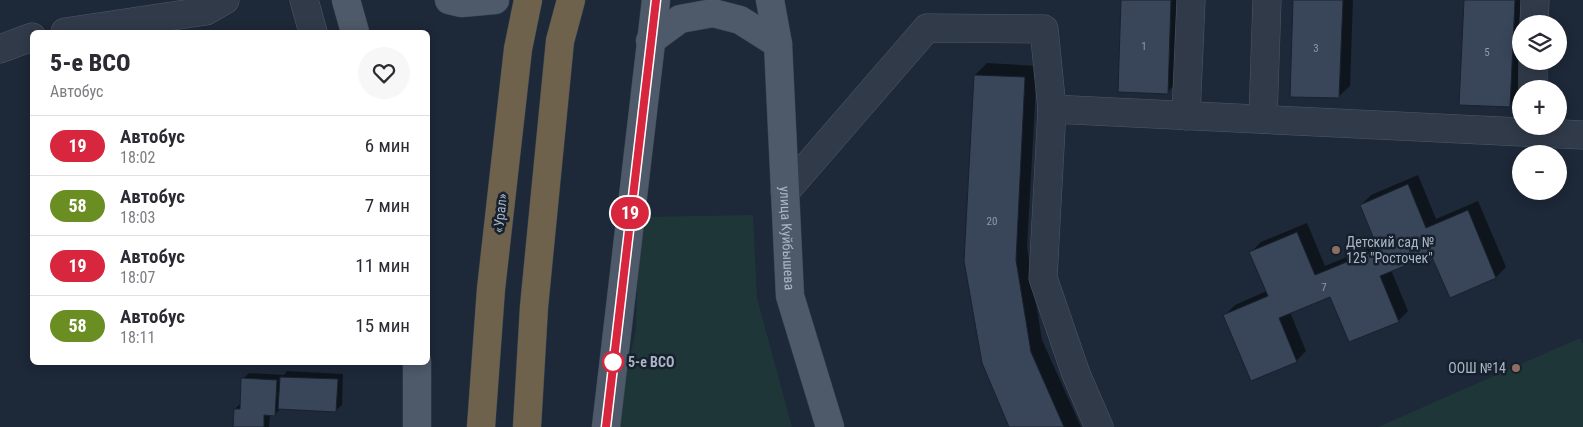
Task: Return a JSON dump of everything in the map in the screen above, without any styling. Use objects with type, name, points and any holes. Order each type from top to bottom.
[{"type":"highway","name":"«Урал»","points":[[480,427],[491,289],[514,78],[528,0]]},
{"type":"highway","points":[[527,427],[534,307],[560,41],[571,0]]},
{"type":"main road","points":[[346,0],[354,30]]},
{"type":"main road","points":[[448,0],[462,3],[495,0]]},
{"type":"main road","points":[[606,427],[656,0]]},
{"type":"main road","points":[[738,0],[778,44]]},
{"type":"main road","name":"улица Куйбышева","points":[[770,0],[778,44],[790,296],[830,427]]},
{"type":"main road","points":[[650,41],[680,19],[712,13],[740,20],[778,44]]},
{"type":"main road","points":[[417,365],[418,427]]},
{"type":"lane","points":[[78,30],[206,11],[225,0]]},
{"type":"lane","points":[[304,0],[312,30]]},
{"type":"lane","points":[[1186,116],[1191,0]]},
{"type":"lane","points":[[1262,119],[1267,0]]},
{"type":"lane","points":[[1534,15],[1535,0]]},
{"type":"lane","points":[[785,192],[927,28],[1044,29],[1052,109],[1043,278],[1076,374],[1099,427]]},
{"type":"lane","points":[[0,49],[30,38]]},
{"type":"lane","points":[[1052,109],[1512,128]]},
{"type":"lane","points":[[1567,133],[1583,135]]},
{"type":"green space","points":[[753,215],[757,298],[792,427],[615,427],[636,329],[639,217]]},
{"type":"green space","points":[[1580,338],[1583,344],[1583,427],[1378,427]]},
{"type":"building","points":[[1121,0],[1171,0],[1168,94],[1118,92]]},
{"type":"building","points":[[1293,0],[1343,0],[1339,98],[1290,97]]},
{"type":"building","points":[[1464,0],[1515,0],[1514,15],[1512,15],[1510,107],[1459,105]]},
{"type":"building","points":[[974,75],[1025,77],[1016,260],[1031,352],[1064,427],[1009,427],[982,363],[964,261]]},
{"type":"building","points":[[1408,184],[1426,228],[1468,210],[1496,278],[1450,298],[1431,255],[1380,276],[1399,322],[1349,342],[1330,297],[1279,318],[1297,362],[1251,381],[1223,315],[1268,296],[1249,252],[1297,232],[1315,275],[1378,249],[1360,205]]},
{"type":"building","points":[[280,377],[338,379],[336,412],[278,409]]},
{"type":"building","points":[[241,378],[277,380],[275,416],[264,415],[264,427],[233,427],[234,409],[240,409]]},
{"type":"bus line","name":"19","points":[[606,427],[656,0]]},
{"type":"place","name":"Детский сад № 125 \"Росточек\"","points":[[1336,250]]},
{"type":"place","name":"5-е ВСО","points":[[613,362]]},
{"type":"place","name":"ООШ №14","points":[[1516,368]]}]
